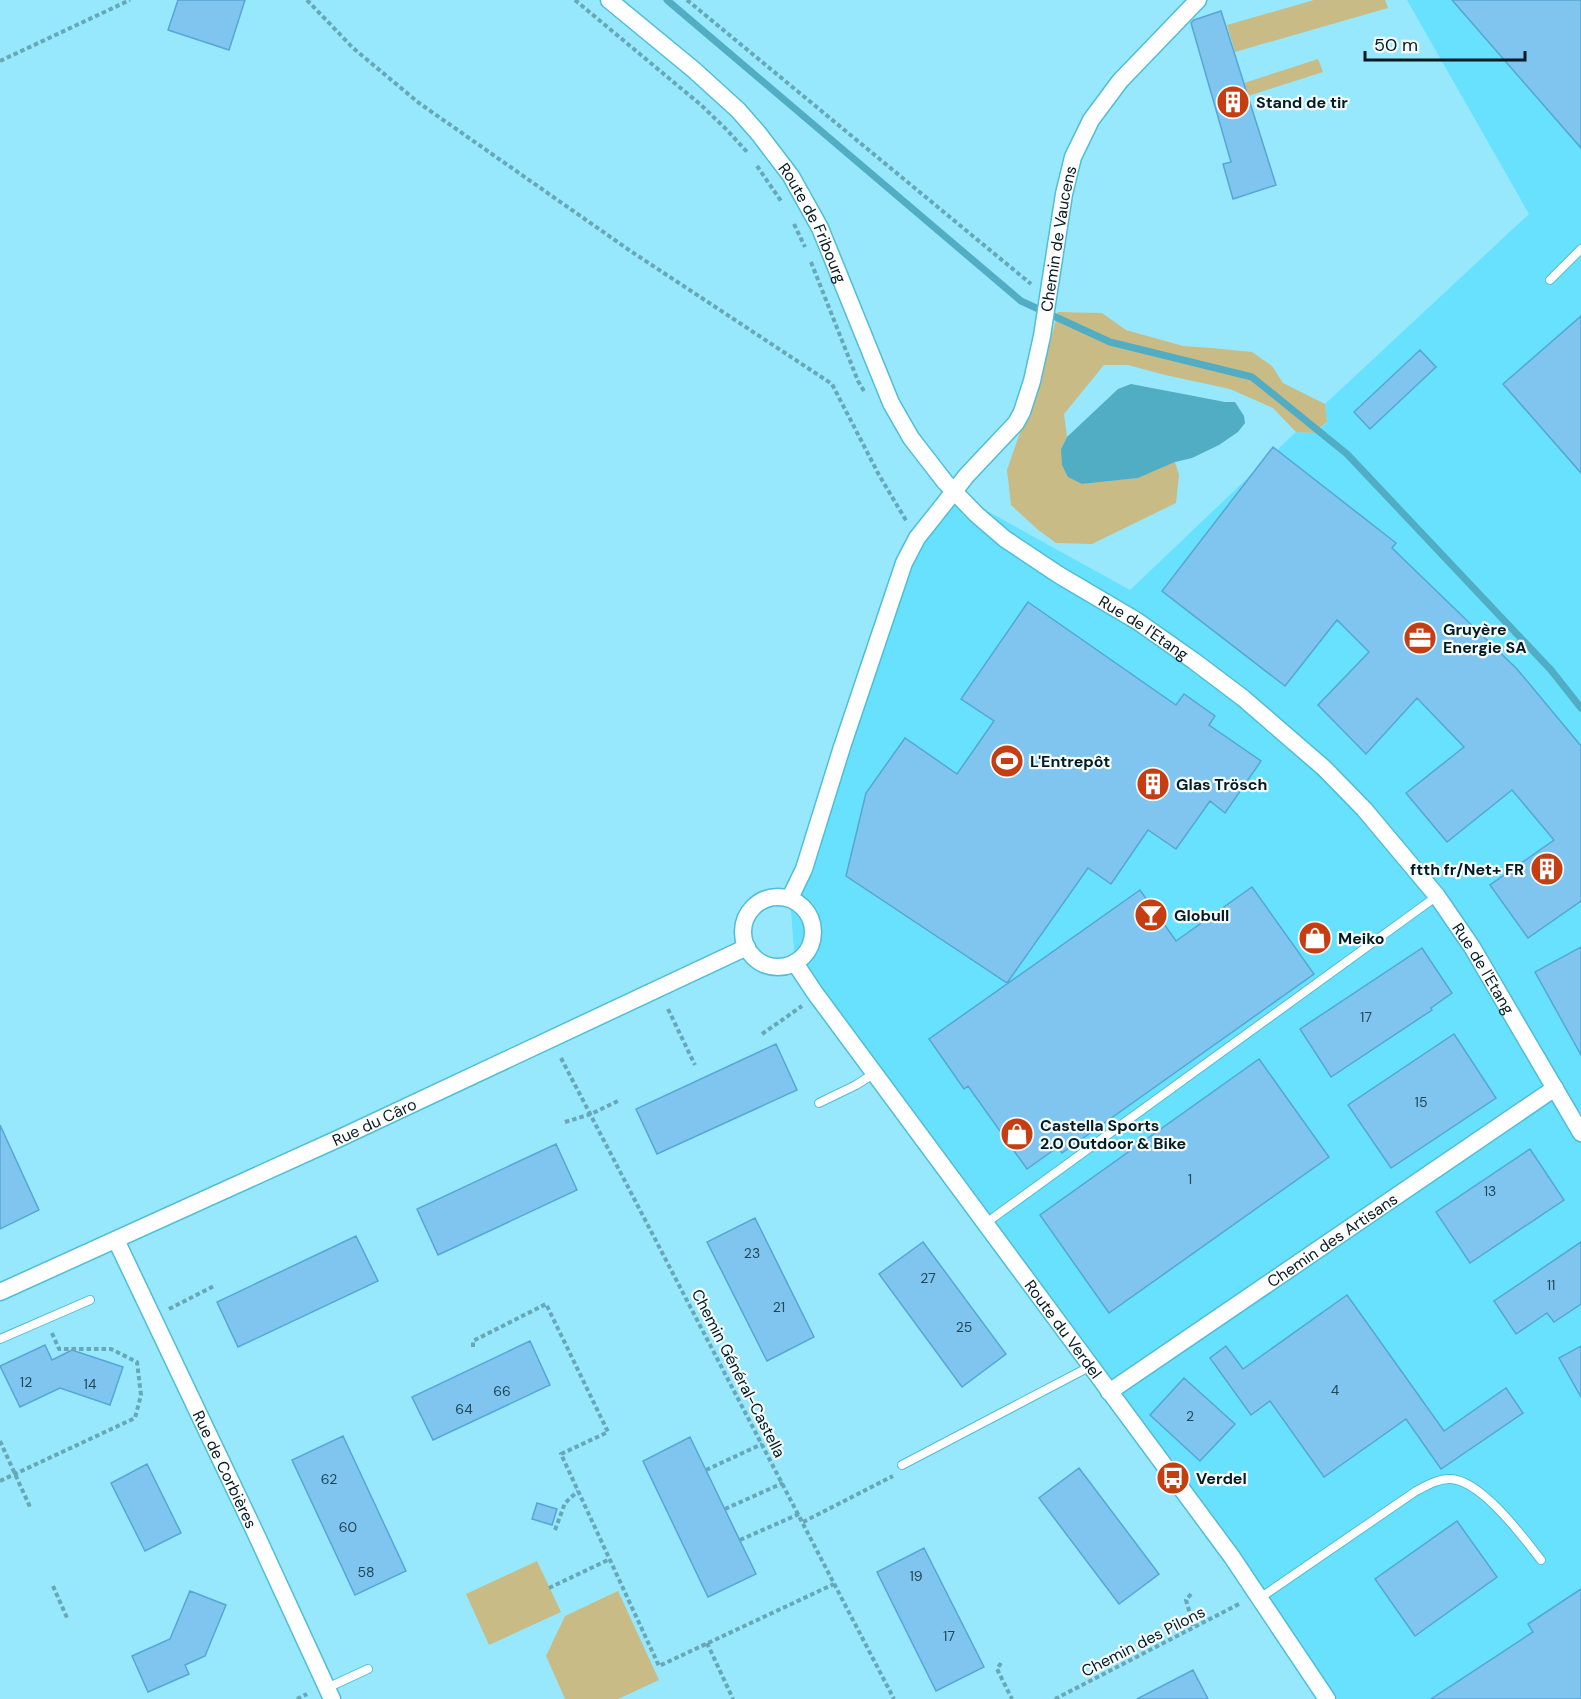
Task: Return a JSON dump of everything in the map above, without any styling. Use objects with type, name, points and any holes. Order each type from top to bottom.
[{"type":"street","name":"Route de Fribourg","points":[[609,0],[694,70],[738,110],[791,176],[820,228],[891,403],[911,438],[953,492]]},
{"type":"street","name":"Chemin de Vaucens","points":[[953,492],[1016,423],[1022,412],[1032,381],[1043,327],[1064,194],[1073,157],[1092,120],[1120,81],[1198,0]]},
{"type":"street","points":[[790,898],[804,869],[904,563],[917,538],[953,492]]},
{"type":"street","name":"Rue de l'Etang","points":[[953,492],[1005,539],[1059,575],[1137,621],[1194,661],[1243,698],[1324,768],[1364,809],[1437,896],[1472,947],[1581,1133]]},
{"type":"street","points":[[780,896],[790,898],[801,904],[808,912],[813,923],[814,935],[805,956],[785,967],[773,967],[753,957],[743,937],[743,927],[752,908],[760,902],[780,896]]},
{"type":"street","name":"Rue du Câro","points":[[0,1292],[342,1137],[747,947]]},
{"type":"street","name":"Route du Verdel","points":[[795,963],[1207,1522],[1327,1699]]},
{"type":"street","name":"Chemin des Artisans","points":[[1109,1392],[1555,1088]]},
{"type":"street","name":"Rue de Corbières","points":[[116,1240],[329,1694]]},
{"type":"lane","points":[[1550,280],[1581,249]]},
{"type":"lane","points":[[986,1223],[1437,896]]},
{"type":"lane","points":[[819,1103],[875,1073]]},
{"type":"lane","points":[[0,1339],[90,1300]]},
{"type":"lane","points":[[902,1465],[1091,1366]]},
{"type":"lane","points":[[1260,1598],[1416,1491],[1442,1480],[1453,1479],[1463,1482],[1481,1492],[1518,1531],[1541,1560]]},
{"type":"lane","points":[[329,1694],[368,1669]]},
{"type":"path","points":[[0,61],[130,0]]},
{"type":"path","points":[[307,0],[353,48],[419,103],[629,250],[832,384],[879,475],[917,538]]},
{"type":"path","points":[[575,0],[660,70],[727,130],[782,202]]},
{"type":"path","points":[[687,0],[1048,299]]},
{"type":"path","points":[[791,218],[804,244],[858,381],[869,400]]},
{"type":"path","points":[[762,1034],[801,1007],[815,993]]},
{"type":"path","points":[[668,1009],[695,1065]]},
{"type":"path","name":"Chemin Général-Castella","points":[[561,1058],[894,1699]]},
{"type":"path","points":[[565,1122],[591,1114],[620,1100]]},
{"type":"path","points":[[169,1309],[214,1286]]},
{"type":"path","points":[[473,1347],[473,1341],[546,1304],[608,1432],[561,1454],[659,1666],[834,1584]]},
{"type":"path","points":[[0,1481],[135,1418],[141,1395],[137,1362],[111,1349],[59,1349],[45,1319]]},
{"type":"path","points":[[0,1442],[30,1507]]},
{"type":"path","points":[[706,1470],[762,1444]]},
{"type":"path","points":[[803,1522],[894,1476]]},
{"type":"path","points":[[725,1509],[783,1483]]},
{"type":"path","points":[[555,1530],[565,1503],[578,1491]]},
{"type":"path","points":[[740,1540],[799,1514]]},
{"type":"path","points":[[549,1588],[610,1559]]},
{"type":"path","points":[[53,1586],[68,1620]]},
{"type":"path","points":[[1191,1594],[1186,1600],[1194,1628]]},
{"type":"path","name":"Chemin des Pilons","points":[[1055,1699],[1241,1603]]},
{"type":"path","points":[[707,1643],[733,1699]]},
{"type":"path","points":[[1001,1663],[997,1669],[1012,1699]]},
{"type":"path","points":[[297,1699],[308,1694]]},
{"type":"shaded area","points":[[1314,0],[1385,0],[1388,8],[1235,52],[1227,25]]},
{"type":"shaded area","points":[[1407,0],[1581,0],[1581,1699],[1327,1699],[795,963],[790,898],[894,592],[953,492],[1130,590],[1296,432],[1314,433],[1327,423],[1325,404],[1529,214]]},
{"type":"shaded area","points":[[1318,59],[1323,72],[1248,96],[1244,83]]},
{"type":"shaded area","points":[[1058,312],[1102,313],[1126,330],[1183,346],[1252,352],[1272,366],[1283,383],[1325,404],[1327,422],[1314,433],[1296,432],[1273,408],[1230,389],[1128,365],[1104,365],[1064,414],[1067,437],[1061,449],[1082,484],[1137,478],[1175,462],[1179,475],[1176,503],[1092,544],[1056,543],[1011,505],[1007,470],[1045,360]]},
{"type":"shaded area","points":[[1131,384],[1235,402],[1244,416],[1245,423],[1238,432],[1219,445],[1192,458],[1175,462],[1138,478],[1082,484],[1068,477],[1062,465],[1061,449],[1067,437],[1118,389]]},
{"type":"shaded area","points":[[537,1561],[561,1612],[489,1645],[466,1594]]},
{"type":"shaded area","points":[[618,1591],[659,1680],[618,1699],[565,1699],[546,1656],[565,1616]]},
{"type":"building","points":[[178,0],[245,0],[229,50],[168,30]]},
{"type":"building","points":[[1452,0],[1581,0],[1581,148]]},
{"type":"building","name":"Stand de tir","points":[[1221,11],[1276,185],[1233,199],[1223,164],[1231,162],[1191,23]]},
{"type":"building","points":[[1581,316],[1581,473],[1503,384]]},
{"type":"building","points":[[1420,350],[1436,367],[1370,429],[1354,412]]},
{"type":"building","name":"Gruyère Energie SA","points":[[1273,447],[1396,543],[1392,548],[1517,669],[1581,746],[1581,901],[1528,938],[1490,885],[1554,840],[1512,790],[1447,842],[1406,793],[1464,747],[1417,698],[1366,754],[1318,705],[1369,652],[1337,620],[1285,686],[1162,591]]},
{"type":"building","name":"Glas Trösch","points":[[1028,602],[1176,705],[1184,694],[1215,716],[1209,725],[1261,761],[1225,813],[1210,801],[1176,849],[1148,830],[1111,884],[1088,868],[1007,983],[846,876],[866,793],[905,738],[957,774],[994,721],[961,699]]},
{"type":"building","points":[[1252,887],[1314,974],[1062,1153],[1058,1147],[1027,1169],[968,1086],[964,1089],[929,1039],[1140,890],[1176,941]]},
{"type":"building","points":[[1581,947],[1581,1055],[1535,972]]},
{"type":"building","points":[[1422,948],[1452,993],[1431,1008],[1432,1010],[1331,1077],[1300,1029]]},
{"type":"building","points":[[1454,1034],[1496,1098],[1391,1168],[1348,1105]]},
{"type":"building","points":[[776,1044],[797,1090],[657,1154],[636,1109]]},
{"type":"building","points":[[1259,1059],[1329,1157],[1109,1313],[1040,1215]]},
{"type":"building","points":[[0,1125],[39,1210],[0,1229]]},
{"type":"building","points":[[556,1144],[577,1190],[438,1255],[417,1209]]},
{"type":"building","points":[[1530,1149],[1564,1200],[1470,1263],[1436,1212]]},
{"type":"building","points":[[755,1218],[814,1337],[767,1361],[707,1242]]},
{"type":"building","points":[[356,1236],[378,1281],[238,1347],[217,1302]]},
{"type":"building","points":[[923,1242],[1006,1354],[962,1387],[879,1274]]},
{"type":"building","points":[[1581,1242],[1581,1304],[1554,1322],[1547,1313],[1516,1334],[1494,1301]]},
{"type":"building","points":[[1347,1295],[1444,1431],[1506,1388],[1523,1413],[1441,1469],[1406,1419],[1324,1477],[1270,1401],[1251,1415],[1210,1358],[1226,1346],[1243,1369]]},
{"type":"building","points":[[530,1341],[550,1385],[433,1440],[412,1397]]},
{"type":"building","points":[[45,1345],[52,1360],[72,1350],[123,1367],[110,1405],[60,1388],[20,1407],[0,1366]]},
{"type":"building","points":[[1581,1346],[1581,1397],[1559,1358]]},
{"type":"building","points":[[1184,1378],[1235,1424],[1200,1461],[1150,1415]]},
{"type":"building","points":[[343,1436],[406,1571],[355,1595],[292,1460]]},
{"type":"building","points":[[690,1437],[756,1574],[708,1597],[643,1461]]},
{"type":"building","points":[[147,1464],[181,1533],[145,1551],[111,1483]]},
{"type":"building","points":[[1079,1468],[1159,1574],[1119,1604],[1039,1498]]},
{"type":"building","points":[[537,1503],[557,1509],[552,1525],[532,1519]]},
{"type":"building","points":[[1457,1521],[1497,1577],[1415,1636],[1375,1579]]},
{"type":"building","points":[[924,1548],[984,1667],[936,1691],[877,1572]]},
{"type":"building","points":[[1581,1589],[1581,1699],[1431,1699],[1533,1632],[1528,1624]]},
{"type":"building","points":[[190,1591],[226,1605],[205,1656],[185,1665],[189,1674],[148,1692],[132,1656],[170,1639]]},
{"type":"building","points":[[1193,1670],[1208,1699],[1137,1699]]},
{"type":"waterway","points":[[667,0],[1021,301],[1110,342],[1252,377],[1347,454],[1551,670],[1581,708]]},
{"type":"place","name":"Stand de tir","points":[[1233,102]]},
{"type":"place","name":"Gruyère Energie SA","points":[[1420,638]]},
{"type":"place","name":"L'Entrepôt","points":[[1007,761]]},
{"type":"place","name":"Glas Trösch","points":[[1153,784]]},
{"type":"place","name":"ftth fr/Net+ FR","points":[[1547,869]]},
{"type":"place","name":"Globull","points":[[1151,915]]},
{"type":"place","name":"Meiko","points":[[1315,938]]},
{"type":"place","name":"Castella Sports 2.0 Outdoor & Bike","points":[[1017,1134]]},
{"type":"place","name":"Verdel","points":[[1173,1478]]}]
